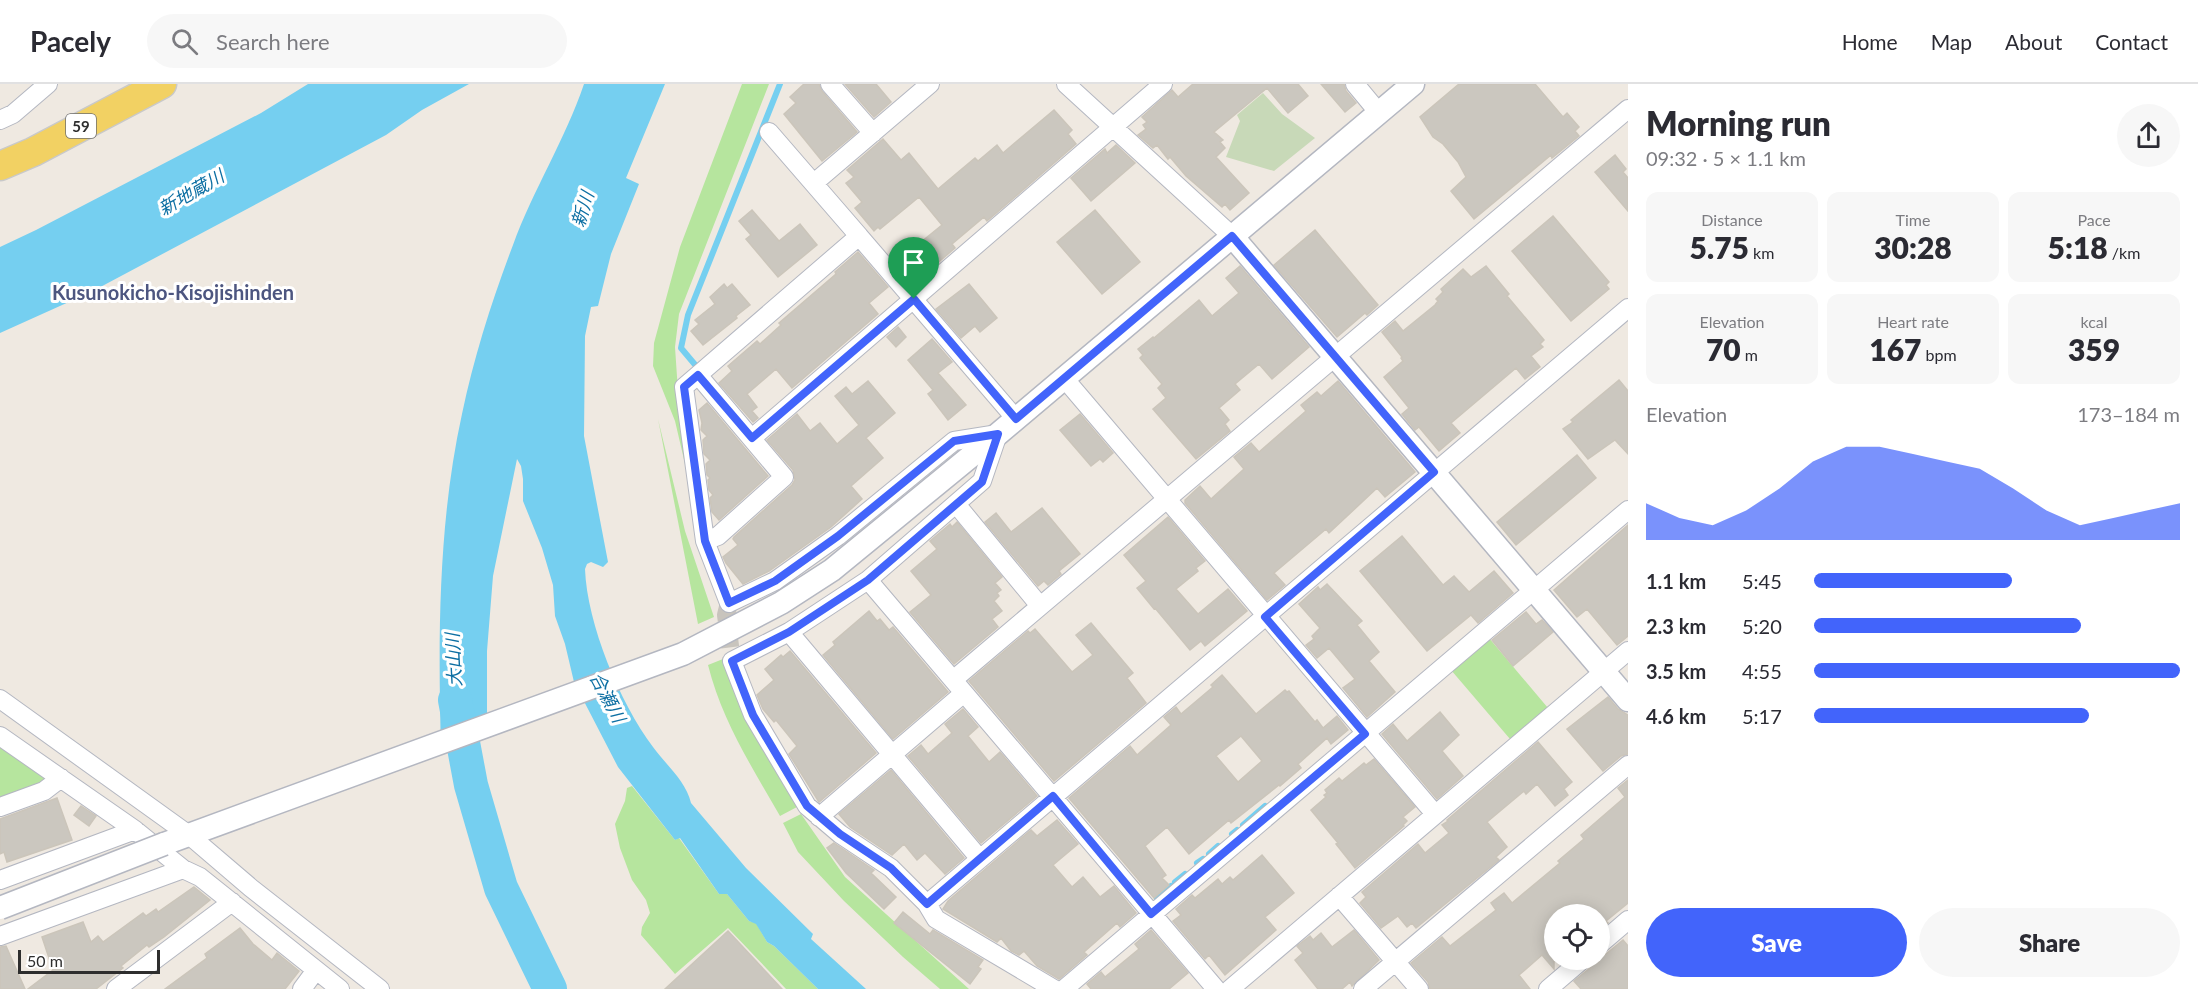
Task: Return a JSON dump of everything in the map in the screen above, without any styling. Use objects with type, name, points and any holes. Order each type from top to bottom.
[{"type":"main road","name":"59","points":[[0,166],[33,152],[162,84]]},
{"type":"street","points":[[0,120],[13,114],[48,84]]},
{"type":"street","points":[[830,84],[873,133]]},
{"type":"street","points":[[814,183],[930,84]]},
{"type":"street","points":[[1066,84],[1232,236],[1628,700]]},
{"type":"street","points":[[752,438],[1163,84]]},
{"type":"street","points":[[1355,84],[1379,113]]},
{"type":"street","points":[[0,908],[164,844],[682,654],[781,603],[832,570],[998,434],[1413,84]]},
{"type":"street","points":[[819,817],[892,754],[1040,606],[1628,109]]},
{"type":"street","points":[[769,132],[1016,419]]},
{"type":"street","points":[[859,236],[684,387],[705,541],[729,603],[775,581],[838,536],[954,441],[998,434]]},
{"type":"street","points":[[927,904],[1628,308]]},
{"type":"street","points":[[698,375],[784,477],[718,536],[705,541]]},
{"type":"street","points":[[1064,378],[1434,814]]},
{"type":"street","points":[[998,434],[982,482],[868,580],[789,632],[732,661],[753,715],[807,806],[891,868],[927,904],[936,919],[1054,989]]},
{"type":"street","points":[[956,504],[1040,606]]},
{"type":"street","points":[[1064,989],[1628,510]]},
{"type":"street","points":[[868,580],[1216,989]]},
{"type":"street","points":[[789,632],[980,859]]},
{"type":"street","points":[[1230,989],[1628,651]]},
{"type":"street","points":[[0,699],[191,834],[251,888],[380,989]]},
{"type":"street","points":[[0,736],[135,830],[183,870],[200,878],[340,989]]},
{"type":"street","points":[[1363,989],[1628,765]]},
{"type":"street","points":[[0,807],[44,791],[61,778]]},
{"type":"street","points":[[0,880],[135,830]]},
{"type":"street","points":[[0,936],[183,870]]},
{"type":"street","points":[[1339,896],[1419,989]]},
{"type":"street","points":[[116,989],[232,902]]},
{"type":"street","points":[[1610,938],[1626,927]]},
{"type":"street","points":[[302,989],[316,970]]},
{"type":"street","points":[[1548,989],[1570,970]]},
{"type":"green space","points":[[742,84],[769,84],[679,314],[675,347],[680,421],[696,511],[675,421],[653,366],[654,343],[680,247]]},
{"type":"green space","points":[[1263,93],[1282,114],[1315,138],[1274,171],[1226,157],[1240,121],[1237,115]]},
{"type":"green space","points":[[658,419],[685,531],[714,617],[698,624]]},
{"type":"green space","points":[[1489,638],[1548,708],[1510,739],[1451,670]]},
{"type":"green space","points":[[728,657],[797,807],[780,816],[739,743],[714,686],[708,665]]},
{"type":"green space","points":[[0,742],[45,774],[43,785],[0,801]]},
{"type":"green space","points":[[632,786],[675,840],[679,838],[719,894],[727,894],[749,921],[756,923],[767,942],[774,946],[818,989],[786,989],[728,928],[675,974],[641,935],[642,927],[650,913],[646,900],[632,880],[620,848],[615,824],[625,801],[627,788]]},
{"type":"green space","points":[[801,814],[845,877],[969,989],[940,989],[844,901],[798,852],[783,823]]},
{"type":"water","name":"新地蔵川","points":[[308,84],[469,84],[422,110],[386,135],[91,292],[0,333],[0,247],[261,113]]},
{"type":"water","points":[[584,84],[665,84],[626,178],[639,184],[611,254],[598,306],[591,307],[585,336],[584,436],[608,562],[603,567],[591,562],[585,569],[587,591],[599,638],[607,662],[629,708],[653,747],[680,780],[691,803],[746,868],[813,934],[811,939],[866,989],[818,989],[774,946],[767,942],[756,924],[749,921],[727,894],[719,894],[680,838],[675,840],[618,767],[574,682],[565,644],[555,616],[553,585],[542,548],[523,501],[523,479],[521,466],[517,459],[493,576],[487,651],[487,735],[441,748],[441,581],[448,497],[462,414],[478,350],[505,266]]},
{"type":"building","points":[[804,84],[819,84],[822,91],[857,132],[822,161],[784,114],[796,103],[790,97]]},
{"type":"building","points":[[845,84],[876,84],[891,102],[874,117]]},
{"type":"building","points":[[1193,84],[1298,84],[1308,96],[1288,113],[1267,88],[1214,132],[1223,140],[1220,142],[1225,148],[1216,157],[1249,193],[1230,210],[1225,204],[1222,207],[1186,176],[1157,145],[1153,148],[1138,135],[1146,129],[1143,125],[1147,122],[1142,117],[1172,90],[1178,97]]},
{"type":"building","points":[[1321,84],[1344,84],[1346,91],[1356,103],[1345,112]]},
{"type":"building","points":[[1459,84],[1535,84],[1563,117],[1567,113],[1579,127],[1575,131],[1579,136],[1552,158],[1551,155],[1474,219],[1451,191],[1466,177],[1458,162],[1443,144],[1433,137],[1420,117]]},
{"type":"building","points":[[1054,110],[1072,130],[1068,134],[1076,144],[987,221],[984,217],[952,244],[955,248],[914,283],[900,267],[921,249],[920,243],[942,225],[919,197],[880,229],[878,227],[874,231],[855,208],[862,202],[846,183],[854,177],[847,170],[883,139],[901,160],[909,153],[938,189],[975,158],[978,161],[997,145],[1003,153]]},
{"type":"building","points":[[1116,145],[1135,163],[1091,201],[1071,178],[1105,149],[1107,153]]},
{"type":"building","points":[[1615,155],[1626,169],[1623,172],[1628,178],[1628,211],[1595,172]]},
{"type":"building","points":[[752,210],[779,241],[800,224],[817,245],[778,277],[746,239],[751,235],[739,221]]},
{"type":"building","points":[[1095,210],[1140,262],[1102,294],[1057,242]]},
{"type":"building","points":[[1553,216],[1609,282],[1606,285],[1609,289],[1571,321],[1512,251]]},
{"type":"building","points":[[1315,230],[1378,305],[1337,337],[1274,265]]},
{"type":"building","points":[[858,252],[888,287],[869,303],[878,314],[792,388],[776,369],[747,394],[757,407],[752,411],[758,418],[753,422],[719,383],[732,371],[728,366],[757,341],[760,344],[781,325],[779,323]]},
{"type":"building","points":[[1240,266],[1309,347],[1272,379],[1259,364],[1235,384],[1240,390],[1219,408],[1229,420],[1225,424],[1230,431],[1196,459],[1153,409],[1166,398],[1158,388],[1162,384],[1140,358],[1143,355],[1138,349],[1199,300],[1212,316],[1239,293],[1226,278]]},
{"type":"building","points":[[1486,266],[1509,294],[1507,296],[1544,340],[1540,344],[1543,347],[1531,356],[1540,367],[1525,379],[1516,368],[1451,423],[1460,433],[1439,451],[1419,427],[1415,430],[1402,414],[1409,408],[1384,377],[1403,361],[1382,332],[1395,321],[1403,331],[1435,305],[1438,301],[1436,299],[1443,292],[1441,289],[1463,269],[1471,277]]},
{"type":"building","points":[[724,284],[727,288],[732,284],[750,305],[703,345],[691,331],[699,324],[695,320],[715,304],[710,297]]},
{"type":"building","points":[[969,284],[997,318],[980,332],[975,326],[961,338],[936,309]]},
{"type":"building","points":[[898,327],[906,337],[896,347],[887,337]]},
{"type":"building","points":[[932,339],[952,362],[938,373],[966,405],[948,420],[928,394],[933,390],[908,360]]},
{"type":"building","points":[[1619,380],[1628,391],[1628,454],[1615,440],[1588,459],[1563,429]]},
{"type":"building","points":[[868,381],[895,413],[866,438],[883,458],[851,486],[862,499],[831,527],[769,571],[743,584],[723,557],[738,545],[734,537],[795,480],[793,470],[767,440],[797,414],[810,431],[820,423],[837,444],[859,425],[835,396],[846,387],[852,394]]},
{"type":"building","points":[[1338,381],[1415,472],[1385,497],[1377,488],[1329,533],[1326,529],[1274,573],[1285,585],[1267,600],[1185,503],[1185,500],[1200,486],[1211,499],[1244,469],[1234,457],[1251,443],[1259,452],[1306,411],[1301,405],[1317,392],[1321,396]]},
{"type":"building","points":[[707,403],[768,476],[719,520],[712,512],[710,498],[713,495],[709,490],[708,480],[710,478],[707,475],[706,464],[710,460],[704,454],[703,440],[707,436],[701,430],[699,410]]},
{"type":"building","points":[[1080,414],[1113,453],[1103,462],[1100,459],[1091,466],[1060,430]]},
{"type":"building","points":[[1577,455],[1596,478],[1516,545],[1497,522]]},
{"type":"building","points":[[1042,508],[1080,554],[1059,571],[1061,574],[1048,585],[1044,581],[1038,586],[985,522],[996,513],[1011,532]]},
{"type":"building","points":[[1168,517],[1205,561],[1196,568],[1198,571],[1176,589],[1198,614],[1228,589],[1247,611],[1205,646],[1201,641],[1190,650],[1137,588],[1146,581],[1124,555]]},
{"type":"building","points":[[957,522],[1002,577],[995,583],[1001,590],[994,601],[1002,611],[992,619],[998,627],[954,664],[910,612],[931,595],[911,571],[937,549],[930,541],[950,524],[952,527]]},
{"type":"building","points":[[1628,525],[1628,636],[1617,645],[1587,609],[1577,617],[1554,590]]},
{"type":"building","points":[[1402,536],[1443,585],[1454,576],[1469,592],[1494,571],[1513,593],[1478,623],[1471,615],[1427,651],[1360,571]]},
{"type":"building","points":[[1327,584],[1362,621],[1357,625],[1379,652],[1369,661],[1395,692],[1367,717],[1343,688],[1355,679],[1329,648],[1317,658],[1306,645],[1314,639],[1312,636],[1320,628],[1299,604],[1318,587],[1320,590]]},
{"type":"building","points":[[869,611],[889,630],[893,627],[948,692],[893,739],[823,655],[835,645],[833,642]]},
{"type":"building","points":[[1526,612],[1536,624],[1542,620],[1553,632],[1513,666],[1492,640]]},
{"type":"building","points":[[1091,623],[1133,673],[1127,678],[1146,703],[1054,781],[969,681],[1028,631],[1030,633],[1035,629],[1072,672],[1093,655],[1076,635]]},
{"type":"building","points":[[790,651],[876,753],[819,802],[789,754],[797,746],[776,720],[774,722],[763,709],[757,695],[774,680],[765,669],[781,655],[783,657]]},
{"type":"building","points":[[1222,675],[1256,714],[1285,690],[1289,691],[1315,722],[1317,720],[1323,728],[1337,716],[1348,730],[1331,744],[1327,738],[1298,764],[1301,768],[1280,786],[1231,823],[1229,820],[1189,854],[1167,827],[1145,846],[1166,875],[1162,878],[1169,885],[1154,898],[1069,798],[1130,746],[1137,755],[1171,725],[1164,717],[1176,707],[1181,714],[1213,687],[1211,685]],"holes":[[[1241,736],[1262,761],[1238,782],[1216,756]]]},
{"type":"building","points":[[1608,697],[1618,709],[1628,715],[1628,754],[1621,756],[1603,771],[1567,729]]},
{"type":"building","points":[[963,709],[978,727],[968,736],[989,762],[1000,752],[1037,796],[981,843],[908,756],[921,745],[928,754],[952,733],[945,724]]},
{"type":"building","points":[[1440,712],[1459,735],[1442,751],[1463,776],[1437,799],[1382,734],[1393,724],[1407,741]]},
{"type":"building","points":[[1538,742],[1572,782],[1564,789],[1568,795],[1555,806],[1537,784],[1526,794],[1524,791],[1487,822],[1507,847],[1496,857],[1499,860],[1416,928],[1412,923],[1407,927],[1398,916],[1381,928],[1360,903],[1366,897],[1362,892],[1418,844],[1425,853],[1449,833],[1442,825]]},
{"type":"building","points":[[1374,759],[1415,807],[1403,817],[1407,821],[1404,826],[1355,868],[1311,810],[1326,797],[1325,790],[1339,778],[1342,781],[1364,763],[1366,765]]},
{"type":"building","points":[[891,770],[964,858],[945,874],[925,853],[917,860],[904,844],[892,855],[850,827],[839,814]]},
{"type":"building","points":[[1628,780],[1628,903],[1610,918],[1610,904],[1544,904],[1544,957],[1542,955],[1519,975],[1530,989],[1430,989],[1428,982],[1411,963],[1442,937],[1450,946],[1496,910],[1491,903],[1504,893],[1512,903],[1560,863],[1558,861],[1584,839],[1581,835],[1625,797],[1618,788]]},
{"type":"building","points":[[57,798],[72,840],[7,862],[4,852],[0,854],[0,819]]},
{"type":"building","points":[[81,806],[96,816],[89,826],[74,815]]},
{"type":"building","points":[[1057,820],[1078,844],[1053,865],[1072,887],[1083,877],[1100,897],[1114,886],[1136,913],[1120,927],[1117,923],[1084,952],[1087,955],[1059,979],[1037,966],[1024,951],[1019,955],[1011,951],[1001,938],[997,942],[943,909],[948,901],[1031,830],[1037,836]]},
{"type":"building","points":[[834,843],[874,870],[871,873],[896,897],[884,909],[846,873],[827,848]]},
{"type":"building","points":[[1262,855],[1294,893],[1265,917],[1276,930],[1225,975],[1209,955],[1205,959],[1173,921],[1181,915],[1176,909],[1192,895],[1195,898],[1218,879],[1222,884],[1230,877],[1233,880]]},
{"type":"building","points":[[194,887],[210,900],[164,937],[149,947],[147,945],[96,989],[28,989],[53,970],[42,937],[83,922],[91,942],[98,936],[103,942],[143,913],[146,916],[156,909],[158,912]]},
{"type":"building","points":[[903,912],[930,934],[933,930],[983,960],[978,967],[981,969],[970,984],[894,923]]},
{"type":"building","points":[[240,928],[253,944],[272,960],[277,953],[299,971],[285,989],[165,989],[207,958],[205,954]]},
{"type":"building","points":[[1151,930],[1188,973],[1169,989],[1091,989],[1087,984],[1101,972],[1105,977],[1139,949],[1135,944]]},
{"type":"building","points":[[1354,930],[1379,960],[1352,986],[1350,982],[1342,989],[1318,989],[1295,960],[1303,953],[1297,946],[1310,936],[1313,940],[1321,933],[1332,947]]},
{"type":"building","points":[[728,931],[782,989],[665,989]]},
{"type":"building","points":[[1623,940],[1628,946],[1628,989],[1581,989],[1574,981],[1588,970],[1610,970],[1610,951]]},
{"type":"building","points":[[6,946],[25,989],[0,989],[0,947]]},
{"type":"waterway","points":[[697,367],[681,348],[688,315],[780,84]]},
{"type":"waterway","name":"大山川","points":[[455,700],[471,785],[501,888],[550,989]]},
{"type":"waterway","points":[[1243,825],[1265,806]]},
{"type":"waterway","points":[[1232,834],[1237,830]]},
{"type":"waterway","points":[[1209,854],[1218,846]]},
{"type":"waterway","points":[[1197,863],[1203,859]]},
{"type":"waterway","points":[[1175,882],[1185,874]]},
{"type":"waterway","points":[[1157,898],[1171,886]]},
{"type":"tunnel","points":[[729,603],[726,615],[732,661]]},
{"type":"district","name":"Kusunokicho-Kisojishinden","points":[[173,292]]},
{"type":"route","points":[[1232,236],[1434,472],[1265,617],[1365,734],[1151,914],[1053,796],[927,904],[891,868],[840,834],[807,806],[753,715],[732,661],[789,632],[868,580],[982,482],[998,434],[954,441],[838,536],[775,581],[729,603],[705,541],[684,387],[698,375],[752,438],[914,299],[1016,419],[1232,236]]},
{"type":"water label","name":"新川","points":[[582,209]]},
{"type":"water label","name":"合瀬川","points":[[608,697]]}]
